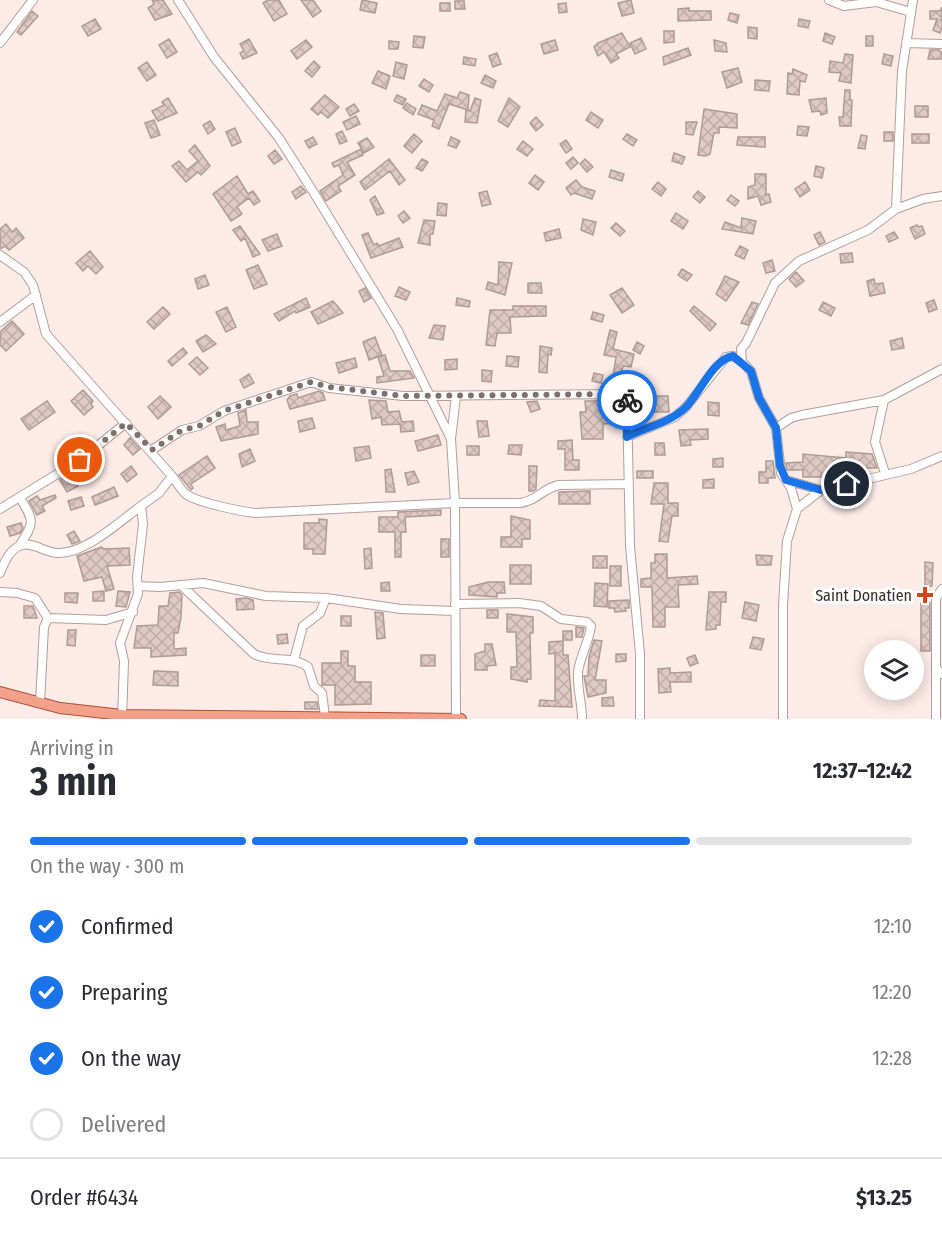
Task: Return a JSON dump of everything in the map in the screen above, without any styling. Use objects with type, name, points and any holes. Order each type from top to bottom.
[{"type":"main road","points":[[0,692],[40,703],[122,717],[461,719]]},
{"type":"street","points":[[0,43],[33,0]]},
{"type":"street","points":[[178,0],[214,57],[279,138],[314,193],[397,329],[432,396],[451,439]]},
{"type":"street","points":[[829,0],[844,6],[876,2],[911,12]]},
{"type":"street","points":[[896,209],[897,153],[906,43],[913,0]]},
{"type":"street","points":[[906,43],[942,44]]},
{"type":"street","points":[[742,362],[741,349],[781,276],[799,261],[868,230],[896,209],[923,199],[942,196]]},
{"type":"street","points":[[0,255],[24,273],[36,294],[46,334],[152,450],[185,494],[195,498],[229,509],[255,513],[455,503],[531,502],[549,487],[559,485],[628,484]]},
{"type":"street","points":[[0,322],[36,294]]},
{"type":"street","points":[[627,437],[675,417],[686,407],[726,357],[733,356],[751,371],[759,398],[776,428],[780,466],[797,509]]},
{"type":"street","points":[[776,428],[790,418],[884,400],[942,369]]},
{"type":"street","points":[[152,450],[182,430],[199,426],[224,411],[311,382],[360,391],[432,396],[623,394],[627,400],[634,617],[640,654],[640,719]]},
{"type":"street","points":[[456,396],[451,439],[455,503],[456,719]]},
{"type":"street","points":[[884,400],[875,442],[885,473]]},
{"type":"street","points":[[0,509],[80,460],[126,423]]},
{"type":"street","points":[[786,480],[821,490],[857,483],[885,473],[911,469],[942,456]]},
{"type":"street","points":[[20,545],[30,544],[55,553],[66,553],[95,540],[159,494],[172,476]]},
{"type":"street","points":[[783,719],[783,605],[787,541],[797,509],[821,490]]},
{"type":"street","points":[[0,573],[11,552],[20,545],[32,525],[32,517],[20,498]]},
{"type":"street","points":[[122,717],[124,661],[120,643],[133,612],[138,586],[138,555],[143,524],[141,506]]},
{"type":"street","points":[[138,586],[182,586],[203,583],[266,596],[326,598],[401,609],[519,603],[541,606],[561,619],[587,622],[591,626],[580,658],[578,673],[582,719]]},
{"type":"street","points":[[182,586],[254,654],[262,658],[294,660],[308,667],[314,686],[322,693],[325,717]]},
{"type":"street","points":[[936,719],[939,652],[936,598],[942,589]]},
{"type":"street","points":[[0,592],[17,593],[35,598],[48,618]]},
{"type":"street","points":[[294,660],[303,626],[320,613],[326,598]]},
{"type":"street","points":[[48,618],[106,620],[133,612]]},
{"type":"street","points":[[40,703],[44,627],[48,618]]},
{"type":"building","points":[[152,0],[163,0],[172,14],[155,20],[148,8],[154,4]]},
{"type":"building","points":[[268,0],[279,0],[287,14],[274,21],[263,3]]},
{"type":"building","points":[[301,0],[313,0],[321,11],[313,17]]},
{"type":"building","points":[[362,0],[377,3],[375,13],[360,10]]},
{"type":"building","points":[[631,0],[634,13],[622,16],[618,3]]},
{"type":"building","points":[[455,1],[464,1],[465,9],[455,9]]},
{"type":"building","points":[[440,3],[450,3],[450,11],[440,11]]},
{"type":"building","points":[[566,3],[567,12],[559,13],[558,4]]},
{"type":"building","points":[[942,7],[940,33],[933,30],[937,19],[930,19],[930,11],[940,11]]},
{"type":"building","points":[[689,8],[689,11],[711,11],[711,20],[678,21],[678,9]]},
{"type":"building","points":[[32,11],[38,16],[21,35],[17,32]]},
{"type":"building","points":[[730,13],[739,15],[737,23],[728,20]]},
{"type":"building","points":[[95,19],[101,29],[88,36],[82,26]]},
{"type":"building","points":[[799,19],[810,21],[808,28],[798,26]]},
{"type":"building","points":[[748,27],[757,28],[757,39],[748,38]]},
{"type":"building","points":[[664,31],[674,31],[674,42],[664,43]]},
{"type":"building","points":[[622,33],[630,47],[616,54],[619,58],[611,63],[604,52],[598,56],[594,47],[598,43]]},
{"type":"building","points":[[825,33],[835,37],[832,44],[823,41]]},
{"type":"building","points":[[414,36],[425,37],[423,48],[413,47]]},
{"type":"building","points":[[866,36],[873,36],[873,46],[866,46]]},
{"type":"building","points":[[641,38],[646,49],[635,54],[630,43]]},
{"type":"building","points":[[169,39],[177,52],[167,58],[159,45]]},
{"type":"building","points":[[249,39],[257,53],[243,59],[240,53],[244,51],[240,44]]},
{"type":"building","points":[[306,40],[312,47],[297,59],[291,51]]},
{"type":"building","points":[[555,40],[558,50],[544,54],[541,44]]},
{"type":"building","points":[[714,40],[726,43],[727,52],[715,51]]},
{"type":"building","points":[[389,41],[399,42],[398,49],[389,49]]},
{"type":"building","points":[[688,48],[691,55],[664,65],[663,57]]},
{"type":"building","points":[[930,50],[939,50],[942,53],[942,59],[928,59]]},
{"type":"building","points":[[497,53],[501,64],[493,67],[489,56]]},
{"type":"building","points":[[845,54],[853,55],[851,83],[839,81],[841,73],[829,72],[830,61],[843,63]]},
{"type":"building","points":[[884,54],[893,56],[891,66],[882,64]]},
{"type":"building","points":[[464,57],[476,59],[475,66],[463,64]]},
{"type":"building","points":[[314,61],[320,67],[312,77],[305,71]]},
{"type":"building","points":[[147,62],[156,75],[147,81],[138,68]]},
{"type":"building","points":[[396,62],[407,65],[404,79],[393,76]]},
{"type":"building","points":[[738,68],[742,82],[727,88],[722,72]]},
{"type":"building","points":[[793,69],[807,75],[805,82],[800,81],[799,95],[787,94],[788,73],[792,74]]},
{"type":"building","points":[[378,71],[390,76],[386,89],[372,83]]},
{"type":"building","points":[[485,75],[496,81],[493,88],[481,83]]},
{"type":"building","points":[[424,79],[433,85],[429,92],[419,86]]},
{"type":"building","points":[[755,80],[770,81],[769,91],[755,90]]},
{"type":"building","points":[[845,90],[850,90],[850,100],[852,100],[851,126],[840,126],[839,117],[843,117]]},
{"type":"building","points":[[460,92],[469,95],[468,110],[449,104],[439,129],[432,126],[434,120],[418,114],[422,105],[437,111],[445,94],[457,98]]},
{"type":"building","points":[[325,95],[339,107],[328,118],[321,112],[318,115],[311,109]]},
{"type":"building","points":[[397,95],[406,99],[403,105],[394,101]]},
{"type":"building","points":[[168,98],[177,113],[158,121],[152,111],[164,105],[162,102]]},
{"type":"building","points":[[475,98],[481,100],[477,123],[465,122],[466,110],[470,111]]},
{"type":"building","points":[[509,98],[520,107],[508,127],[498,121]]},
{"type":"building","points":[[826,98],[827,113],[821,115],[820,111],[812,112],[809,100]]},
{"type":"building","points":[[407,103],[416,109],[413,115],[403,108]]},
{"type":"building","points":[[354,104],[359,111],[350,116],[346,109]]},
{"type":"building","points":[[915,106],[928,106],[928,117],[915,117]]},
{"type":"building","points":[[704,109],[737,114],[737,128],[719,127],[719,133],[714,133],[710,154],[706,156],[698,155]]},
{"type":"building","points":[[591,112],[603,120],[598,128],[586,120]]},
{"type":"building","points":[[356,116],[360,124],[347,130],[343,122]]},
{"type":"building","points":[[536,117],[543,125],[536,131],[530,123]]},
{"type":"building","points":[[154,120],[160,135],[151,138],[145,123]]},
{"type":"building","points":[[210,121],[215,129],[208,134],[203,125]]},
{"type":"building","points":[[686,122],[697,122],[693,135],[686,134]]},
{"type":"building","points":[[798,126],[809,127],[807,136],[797,135]]},
{"type":"building","points":[[235,128],[241,142],[232,146],[226,132]]},
{"type":"building","points":[[342,131],[347,141],[340,144],[336,134]]},
{"type":"building","points":[[884,132],[893,132],[893,141],[884,141]]},
{"type":"building","points":[[414,134],[422,141],[412,153],[404,146]]},
{"type":"building","points":[[627,134],[637,140],[633,146],[623,139]]},
{"type":"building","points":[[912,134],[929,134],[929,143],[912,143]]},
{"type":"building","points":[[861,135],[867,136],[865,149],[858,148]]},
{"type":"building","points":[[313,137],[317,144],[309,148],[305,141]]},
{"type":"building","points":[[451,137],[460,141],[456,148],[448,145]]},
{"type":"building","points":[[738,137],[765,137],[765,147],[737,145]]},
{"type":"building","points":[[367,138],[374,147],[364,153],[358,143]]},
{"type":"building","points":[[566,140],[572,149],[566,153],[560,144]]},
{"type":"building","points":[[523,141],[533,149],[527,156],[517,149]]},
{"type":"building","points":[[195,145],[210,166],[201,175],[198,172],[186,182],[172,166],[179,161],[187,170],[198,161],[189,151]]},
{"type":"building","points":[[361,149],[363,155],[347,162],[355,175],[338,186],[341,191],[326,201],[320,191],[343,175],[339,165],[334,167],[332,163]]},
{"type":"building","points":[[275,150],[282,159],[274,164],[268,156]]},
{"type":"building","points":[[674,153],[685,157],[682,164],[672,161]]},
{"type":"building","points":[[573,157],[578,163],[571,169],[566,163]]},
{"type":"building","points":[[389,159],[405,180],[399,185],[390,171],[365,190],[360,182]]},
{"type":"building","points":[[422,159],[428,162],[422,171],[416,168]]},
{"type":"building","points":[[585,159],[593,167],[587,172],[580,164]]},
{"type":"building","points":[[816,166],[824,168],[822,178],[814,176]]},
{"type":"building","points":[[611,170],[624,174],[622,181],[609,177]]},
{"type":"building","points":[[755,174],[766,174],[766,195],[769,194],[771,202],[761,205],[758,196],[748,199],[748,187],[755,185]]},
{"type":"building","points":[[535,175],[544,182],[538,190],[529,183]]},
{"type":"building","points":[[237,176],[248,194],[253,191],[260,201],[254,205],[249,198],[237,207],[242,214],[231,221],[213,194]]},
{"type":"building","points":[[576,180],[582,187],[595,191],[592,199],[574,193],[571,195],[566,188]]},
{"type":"building","points":[[658,182],[666,189],[661,196],[652,189]]},
{"type":"building","points":[[805,182],[810,190],[800,197],[795,189]]},
{"type":"building","points":[[301,186],[306,192],[296,199],[292,192]]},
{"type":"building","points":[[487,191],[491,204],[482,206],[479,193]]},
{"type":"building","points":[[698,191],[705,197],[700,203],[693,197]]},
{"type":"building","points":[[731,195],[739,201],[735,206],[727,200]]},
{"type":"building","points":[[375,196],[384,213],[377,215],[370,200]]},
{"type":"building","points":[[438,203],[447,204],[446,216],[437,215]]},
{"type":"building","points":[[404,211],[410,218],[403,223],[398,216]]},
{"type":"building","points":[[676,213],[688,221],[683,229],[671,221]]},
{"type":"building","points":[[742,218],[756,221],[753,234],[722,229],[725,222],[741,228]]},
{"type":"building","points":[[583,219],[596,222],[593,235],[581,230]]},
{"type":"building","points":[[424,220],[435,221],[433,234],[430,234],[430,245],[418,243]]},
{"type":"building","points":[[616,223],[625,231],[620,236],[611,228]]},
{"type":"building","points":[[6,224],[12,232],[16,228],[24,238],[9,250],[5,246],[0,249],[0,229]]},
{"type":"building","points":[[917,225],[922,226],[925,234],[915,239],[910,228]]},
{"type":"building","points":[[240,226],[260,254],[253,257],[245,238],[241,241],[233,230]]},
{"type":"building","points":[[559,229],[561,238],[546,241],[544,233]]},
{"type":"building","points":[[820,232],[825,242],[819,245],[814,235]]},
{"type":"building","points":[[894,232],[898,238],[889,242],[886,236]]},
{"type":"building","points":[[368,233],[374,245],[377,243],[379,246],[399,238],[403,247],[371,258],[362,235]]},
{"type":"building","points":[[277,234],[282,246],[268,251],[262,240]]},
{"type":"building","points":[[740,246],[748,250],[744,259],[735,255]]},
{"type":"building","points":[[90,251],[103,267],[96,274],[88,266],[83,271],[76,263]]},
{"type":"building","points":[[852,253],[853,262],[841,263],[840,254]]},
{"type":"building","points":[[772,260],[775,271],[766,273],[763,263]]},
{"type":"building","points":[[499,262],[512,263],[505,295],[486,289],[488,282],[498,285]]},
{"type":"building","points":[[258,265],[267,284],[254,289],[246,270]]},
{"type":"building","points":[[682,269],[692,275],[687,281],[678,275]]},
{"type":"building","points":[[796,272],[804,281],[796,287],[789,279]]},
{"type":"building","points":[[205,275],[209,285],[198,289],[195,279]]},
{"type":"building","points":[[725,276],[739,282],[726,301],[716,294]]},
{"type":"building","points":[[874,279],[875,284],[883,283],[885,293],[870,296],[867,281]]},
{"type":"building","points":[[528,283],[541,283],[542,293],[528,293]]},
{"type":"building","points":[[399,287],[410,292],[406,300],[395,296]]},
{"type":"building","points":[[365,288],[371,298],[364,302],[359,291]]},
{"type":"building","points":[[622,288],[634,305],[622,313],[610,295]]},
{"type":"building","points":[[306,298],[310,307],[296,313],[295,311],[279,321],[274,314]]},
{"type":"building","points":[[457,298],[470,301],[469,307],[456,305]]},
{"type":"building","points":[[934,300],[937,309],[929,312],[926,303]]},
{"type":"building","points":[[333,301],[343,313],[318,324],[311,312]]},
{"type":"building","points":[[752,302],[758,304],[748,325],[741,323]]},
{"type":"building","points":[[823,302],[835,308],[831,316],[819,310]]},
{"type":"building","points":[[513,306],[546,306],[546,316],[510,317],[511,333],[497,333],[495,346],[486,345],[490,310],[513,310]]},
{"type":"building","points":[[694,306],[716,324],[710,331],[690,311]]},
{"type":"building","points":[[163,307],[170,314],[154,329],[147,322]]},
{"type":"building","points":[[227,307],[236,327],[226,332],[216,312]]},
{"type":"building","points":[[593,312],[604,315],[602,322],[591,319]]},
{"type":"building","points":[[12,321],[24,334],[6,351],[0,345],[0,332]]},
{"type":"building","points":[[434,325],[445,326],[443,340],[429,338]]},
{"type":"building","points":[[610,330],[617,332],[613,349],[634,354],[631,367],[623,366],[620,379],[613,377],[616,357],[604,355]]},
{"type":"building","points":[[206,335],[216,344],[203,352],[196,341]]},
{"type":"building","points":[[375,337],[382,355],[369,360],[363,342]]},
{"type":"building","points":[[902,338],[904,348],[892,350],[890,341]]},
{"type":"building","points":[[637,342],[644,346],[640,354],[633,350]]},
{"type":"building","points":[[540,346],[552,348],[551,355],[548,354],[547,373],[539,372]]},
{"type":"building","points":[[183,348],[187,353],[172,366],[168,361]]},
{"type":"building","points":[[385,355],[390,371],[410,371],[414,378],[377,383],[377,377],[384,376],[378,357]]},
{"type":"building","points":[[507,356],[519,357],[518,367],[506,366]]},
{"type":"building","points":[[197,357],[208,368],[200,375],[189,364]]},
{"type":"building","points":[[355,358],[357,367],[339,373],[336,363]]},
{"type":"building","points":[[457,359],[457,369],[445,370],[445,360]]},
{"type":"building","points":[[482,370],[492,371],[491,382],[482,381]]},
{"type":"building","points":[[594,373],[603,375],[601,383],[592,381]]},
{"type":"building","points":[[249,374],[254,383],[244,388],[240,380]]},
{"type":"building","points":[[83,390],[93,401],[91,404],[93,407],[84,415],[71,401]]},
{"type":"building","points":[[319,391],[323,393],[325,400],[290,409],[287,400],[290,396],[297,394],[298,398]]},
{"type":"building","points":[[160,396],[171,407],[158,419],[148,407]]},
{"type":"building","points":[[655,396],[668,396],[669,412],[653,412],[652,401],[656,401]]},
{"type":"building","points":[[369,400],[386,401],[388,412],[399,411],[402,422],[413,421],[414,431],[401,432],[400,424],[382,425],[381,417],[372,419]]},
{"type":"building","points":[[47,401],[55,412],[29,430],[21,419]]},
{"type":"building","points":[[537,401],[540,409],[531,412],[527,402]]},
{"type":"building","points":[[585,401],[620,401],[619,423],[603,424],[603,439],[582,439],[580,412],[586,412]]},
{"type":"building","points":[[708,402],[719,403],[719,416],[708,415]]},
{"type":"building","points":[[246,410],[247,422],[258,422],[258,434],[221,441],[216,427],[225,424],[226,430],[240,426],[238,413]]},
{"type":"building","points":[[312,418],[315,428],[300,432],[298,421]]},
{"type":"building","points":[[477,421],[487,421],[489,436],[479,437]]},
{"type":"building","points":[[708,429],[708,439],[690,440],[691,445],[681,446],[679,430]]},
{"type":"building","points":[[438,435],[441,445],[418,451],[415,441]]},
{"type":"building","points":[[130,438],[140,449],[133,455],[124,445]]},
{"type":"building","points":[[572,440],[573,460],[579,460],[579,470],[565,470],[565,449],[558,449],[558,441]]},
{"type":"building","points":[[655,443],[664,443],[665,455],[655,455]]},
{"type":"building","points":[[509,445],[522,445],[521,455],[508,454]]},
{"type":"building","points":[[369,446],[371,458],[356,461],[354,448]]},
{"type":"building","points":[[467,446],[479,446],[479,455],[467,455]]},
{"type":"building","points":[[250,449],[255,461],[242,467],[239,454]]},
{"type":"building","points":[[846,452],[872,454],[877,468],[866,468],[864,474],[852,476],[845,467],[827,468],[827,477],[803,477],[803,470],[787,470],[786,463],[803,462],[803,454],[846,458]]},
{"type":"building","points":[[207,456],[215,468],[191,484],[193,488],[191,490],[179,475]]},
{"type":"building","points":[[723,458],[723,467],[713,467],[713,459]]},
{"type":"building","points":[[766,461],[773,461],[775,478],[768,478],[768,483],[759,483],[759,472],[766,472]]},
{"type":"building","points":[[131,466],[137,474],[127,482],[121,474]]},
{"type":"building","points":[[529,466],[537,466],[536,489],[533,491],[529,491]]},
{"type":"building","points":[[391,469],[395,492],[386,492],[385,470]]},
{"type":"building","points":[[414,471],[419,482],[408,485],[405,473]]},
{"type":"building","points":[[637,471],[653,471],[653,478],[637,478]]},
{"type":"building","points":[[71,474],[78,486],[67,492],[60,480]]},
{"type":"building","points":[[714,479],[714,488],[703,488],[703,480]]},
{"type":"building","points":[[654,483],[668,483],[668,503],[678,503],[678,516],[672,516],[668,542],[659,541],[664,504],[651,504]]},
{"type":"building","points":[[114,487],[118,496],[95,505],[92,497]]},
{"type":"building","points":[[590,491],[590,504],[559,504],[559,492]]},
{"type":"building","points":[[55,495],[56,498],[42,506],[45,511],[37,515],[29,501],[37,496],[40,500]]},
{"type":"building","points":[[81,497],[84,506],[71,510],[68,501]]},
{"type":"building","points":[[441,510],[441,515],[405,517],[406,532],[401,532],[401,557],[395,557],[395,532],[379,532],[379,517],[398,517],[398,512]]},
{"type":"building","points":[[511,516],[530,520],[530,539],[522,539],[522,547],[501,547],[501,537],[511,537]]},
{"type":"building","points":[[319,519],[327,520],[325,554],[313,554],[313,549],[304,549],[304,523],[319,523]]},
{"type":"building","points":[[21,523],[23,528],[20,533],[10,536],[7,527]]},
{"type":"building","points":[[74,531],[80,541],[72,544],[67,535]]},
{"type":"building","points":[[441,539],[449,539],[449,557],[441,557]]},
{"type":"building","points":[[102,547],[103,549],[129,548],[130,565],[107,566],[114,589],[106,591],[102,577],[84,581],[77,556]]},
{"type":"building","points":[[371,548],[372,568],[365,569],[364,549]]},
{"type":"building","points":[[655,554],[667,554],[667,578],[697,576],[698,584],[678,585],[679,607],[665,607],[665,627],[653,627],[652,587],[641,587],[641,579],[651,578],[651,563],[655,563]]},
{"type":"building","points":[[756,555],[772,556],[771,565],[757,565]]},
{"type":"building","points":[[593,556],[607,556],[607,568],[593,568]]},
{"type":"building","points":[[925,562],[933,563],[932,586],[925,586]]},
{"type":"building","points":[[510,565],[531,565],[531,584],[510,584]]},
{"type":"building","points":[[610,566],[621,566],[621,586],[610,586]]},
{"type":"building","points":[[389,582],[390,591],[381,591],[381,583]]},
{"type":"building","points":[[488,582],[504,582],[505,593],[497,593],[497,597],[469,595],[469,587]]},
{"type":"building","points":[[595,583],[608,584],[607,607],[594,606]]},
{"type":"building","points":[[104,591],[104,601],[93,601],[93,592]]},
{"type":"building","points":[[118,591],[130,592],[126,607],[116,606]]},
{"type":"building","points":[[179,592],[182,595],[181,617],[178,633],[174,633],[174,649],[186,648],[186,655],[151,657],[151,648],[134,648],[137,626],[158,625],[159,606],[168,606],[170,593]]},
{"type":"building","points":[[709,592],[726,592],[726,602],[721,602],[720,625],[716,625],[716,629],[706,630]]},
{"type":"building","points":[[65,593],[78,593],[77,603],[65,602]]},
{"type":"building","points":[[236,599],[253,600],[254,609],[237,610]]},
{"type":"building","points":[[629,600],[629,608],[625,608],[626,611],[615,612],[614,608],[609,608],[609,601]]},
{"type":"building","points":[[745,602],[759,605],[756,621],[742,618]]},
{"type":"building","points":[[921,603],[930,603],[930,651],[924,651],[924,640],[921,640]]},
{"type":"building","points":[[24,606],[33,606],[37,618],[24,618]]},
{"type":"building","points":[[487,610],[498,610],[498,618],[487,618]]},
{"type":"building","points":[[375,612],[383,613],[385,638],[377,639]]},
{"type":"building","points":[[507,614],[533,617],[533,633],[530,633],[531,679],[527,679],[527,682],[511,679],[511,667],[517,667],[516,632],[507,632]]},
{"type":"building","points":[[341,616],[351,616],[351,626],[341,626]]},
{"type":"building","points":[[576,627],[584,628],[582,637],[576,637]]},
{"type":"building","points":[[68,630],[76,630],[75,646],[67,645]]},
{"type":"building","points":[[563,631],[572,631],[572,640],[563,640]]},
{"type":"building","points":[[287,634],[288,643],[278,644],[277,635]]},
{"type":"building","points":[[753,637],[764,639],[761,650],[750,648]]},
{"type":"building","points":[[594,640],[602,641],[595,680],[606,680],[606,693],[588,697],[584,676],[588,676],[589,657]]},
{"type":"building","points":[[563,641],[563,655],[568,655],[572,707],[539,706],[540,700],[555,701],[555,653],[549,654],[549,642]]},
{"type":"building","points":[[485,644],[492,644],[496,665],[487,666],[487,670],[475,670],[475,654],[485,651]]},
{"type":"building","points":[[341,651],[348,651],[348,666],[355,666],[355,682],[371,682],[371,704],[335,705],[335,685],[322,685],[322,663],[341,663]]},
{"type":"building","points":[[616,654],[626,654],[626,661],[616,662]]},
{"type":"building","points":[[421,655],[435,655],[435,666],[421,666]]},
{"type":"building","points":[[695,655],[698,663],[690,666],[687,658]]},
{"type":"building","points":[[670,668],[670,673],[691,672],[691,682],[670,682],[671,692],[659,693],[658,669]]},
{"type":"building","points":[[154,671],[178,672],[178,686],[153,685]]},
{"type":"building","points":[[613,697],[614,706],[602,706],[602,698]]},
{"type":"building","points":[[305,702],[317,702],[318,709],[305,709]]},
{"type":"way so far","points":[[80,460],[126,423],[152,450],[182,430],[199,426],[224,411],[311,382],[329,387],[403,396],[623,394],[627,400]]},
{"type":"place","name":"Saint Donatien","points":[[925,595]]},
{"type":"route","points":[[627,400],[627,437],[675,417],[686,407],[718,365],[726,357],[733,356],[751,371],[759,398],[776,428],[777,453],[781,473],[786,480],[821,490],[833,485],[847,484]]}]
